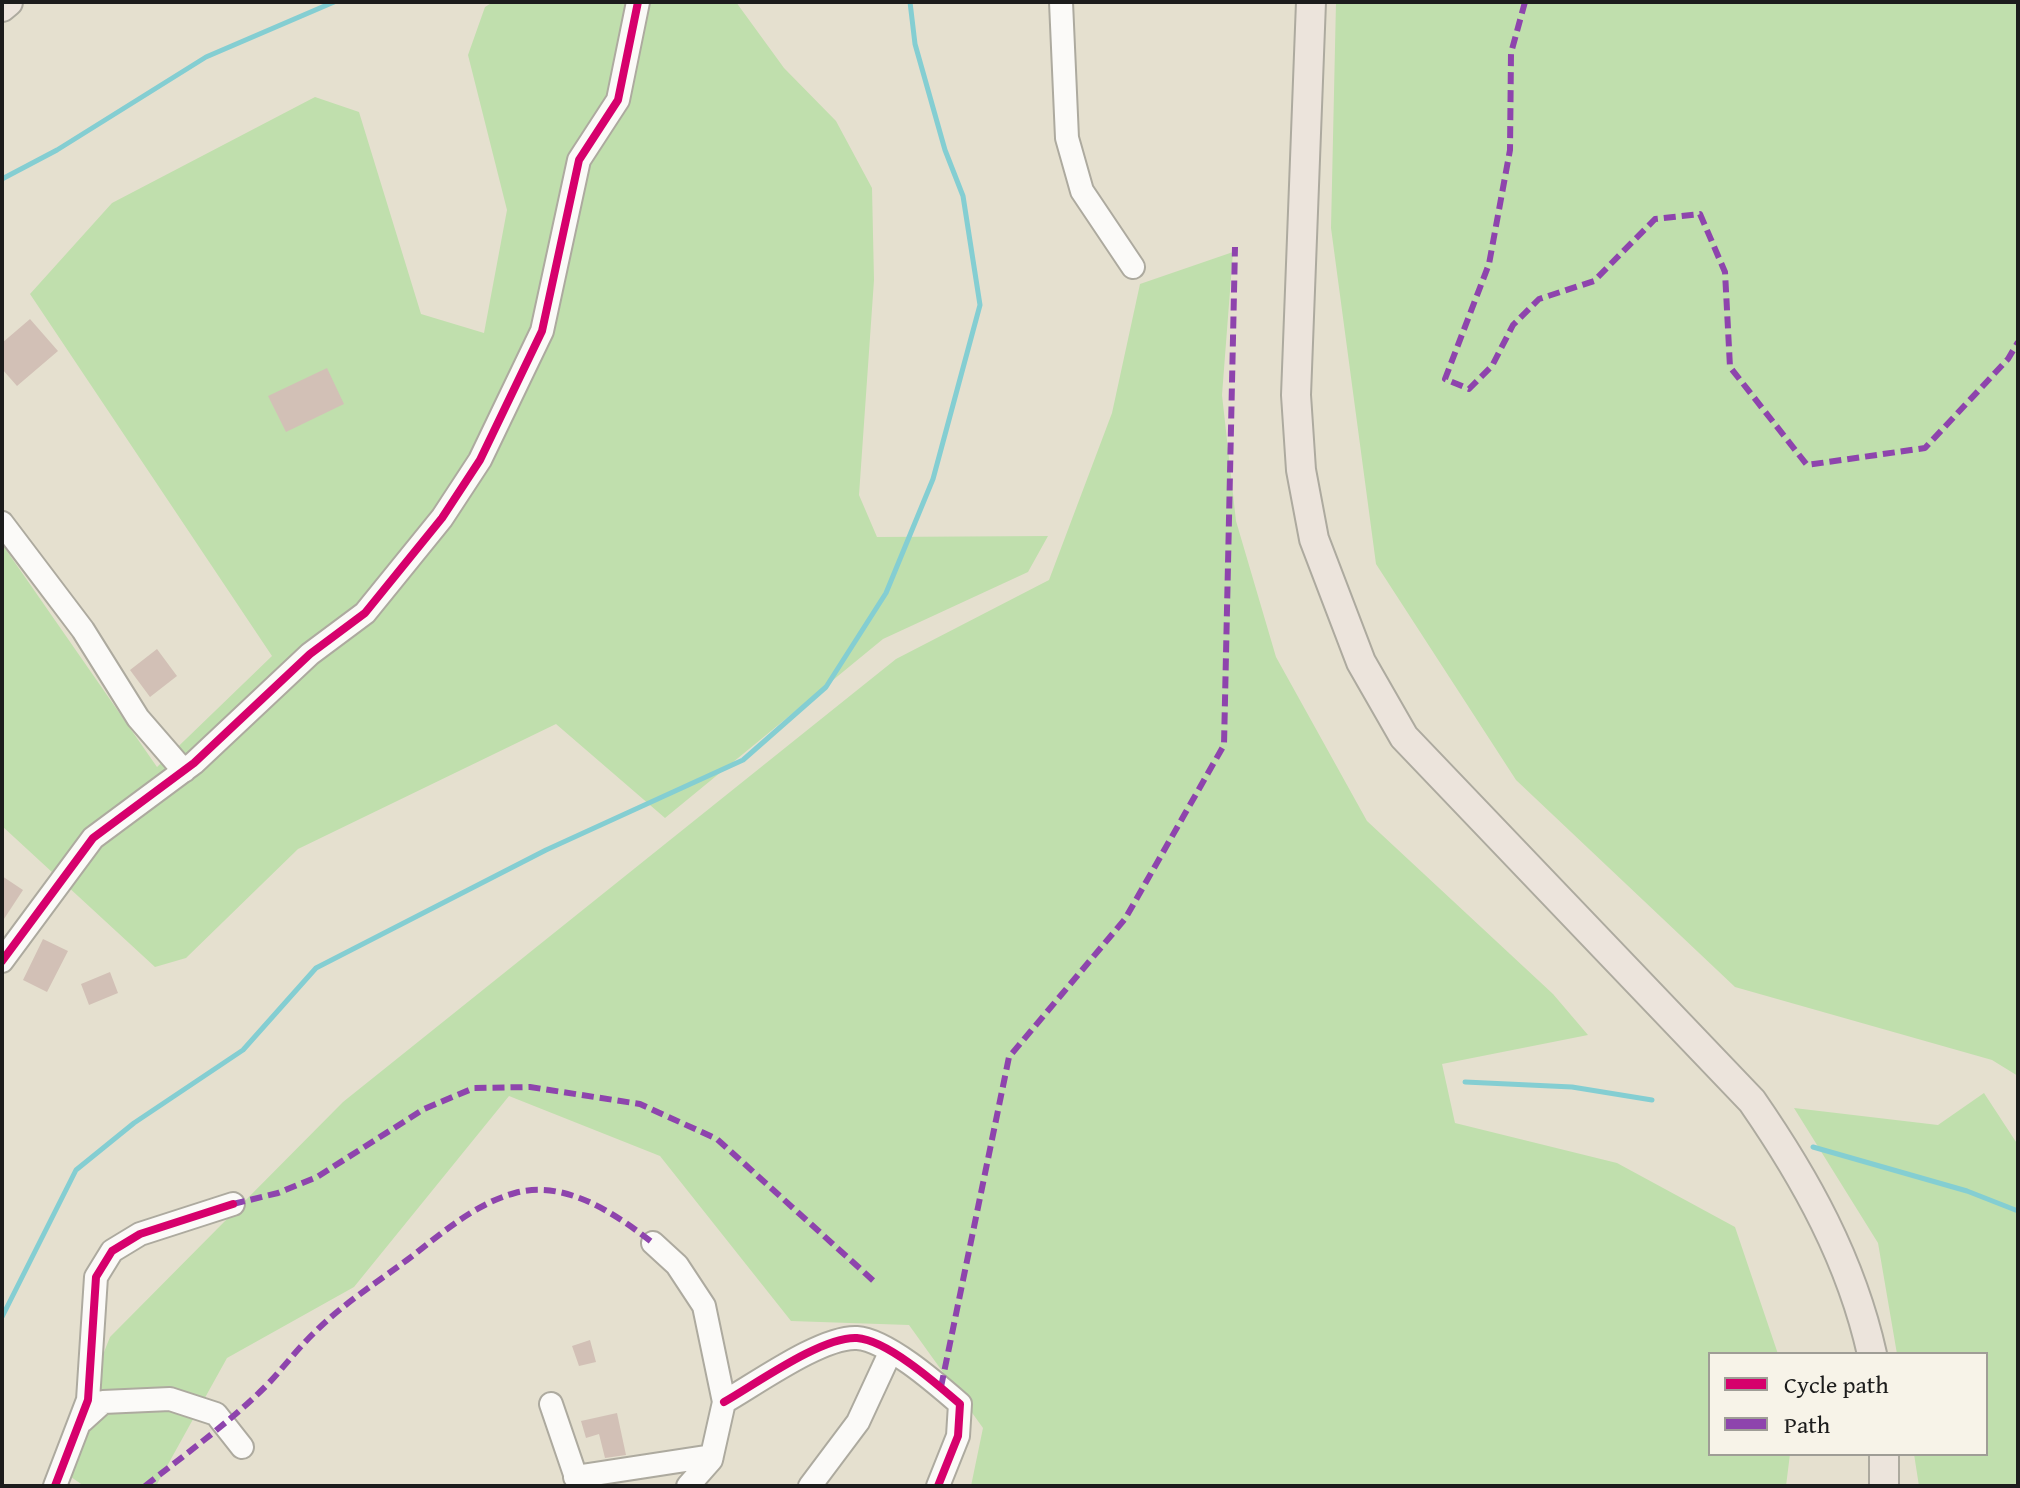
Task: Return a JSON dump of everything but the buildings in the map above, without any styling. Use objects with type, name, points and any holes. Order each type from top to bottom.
[{"type":"main road","points":[[2,7],[8,2]]},
{"type":"main road","points":[[1311,2],[1296,395],[1301,470],[1314,539],[1361,662],[1404,737],[1752,1101],[1799,1169],[1836,1244],[1864,1319],[1872,1352]]},
{"type":"main road","points":[[1884,1456],[1884,1486]]},
{"type":"street","points":[[2,961],[93,838],[184,771],[310,654],[365,613],[442,518],[480,460],[542,331],[579,160],[618,100],[638,2]]},
{"type":"street","points":[[1061,2],[1067,138],[1082,191],[1133,267]]},
{"type":"street","points":[[2,523],[83,630],[138,718],[184,771]]},
{"type":"street","points":[[55,1486],[88,1400],[96,1277],[112,1251],[140,1234],[233,1204]]},
{"type":"street","points":[[653,1243],[677,1265],[704,1306],[724,1402],[712,1456],[688,1486]]},
{"type":"street","points":[[724,1402],[828,1344],[857,1338],[876,1343],[960,1404],[958,1436],[945,1483]]},
{"type":"street","points":[[810,1486],[858,1422],[890,1353]]},
{"type":"street","points":[[79,1424],[103,1402],[170,1399],[216,1414],[242,1447]]},
{"type":"street","points":[[551,1404],[577,1481],[712,1456]]},
{"type":"green space","points":[[493,2],[736,2],[784,68],[836,121],[872,188],[874,280],[859,495],[877,537],[1048,536],[1028,572],[883,639],[665,818],[556,724],[298,849],[186,958],[155,967],[2,826],[2,544],[157,767],[272,656],[30,294],[112,203],[315,97],[359,112],[421,314],[484,333],[507,210],[468,55],[485,7]]},
{"type":"green space","points":[[1336,2],[2018,2],[2018,1076],[1992,1060],[1735,987],[1516,780],[1376,564],[1331,228]]},
{"type":"green space","points":[[1233,252],[1222,395],[1236,521],[1276,657],[1367,821],[1553,994],[1588,1035],[1442,1064],[1455,1123],[1617,1163],[1735,1227],[1777,1352],[1708,1352],[1708,1456],[1790,1456],[1786,1486],[971,1486],[983,1428],[909,1325],[791,1321],[660,1156],[509,1096],[354,1287],[227,1358],[156,1486],[84,1486],[58,1468],[110,1337],[343,1102],[896,659],[1049,580],[1112,413],[1140,284]]},
{"type":"green space","points":[[1984,1093],[2018,1145],[2018,1486],[1919,1486],[1914,1456],[1988,1456],[1988,1352],[1897,1352],[1878,1243],[1794,1108],[1938,1125]]},
{"type":"waterway","points":[[2,179],[57,150],[206,57],[334,2]]},
{"type":"waterway","points":[[2,1317],[76,1170],[134,1123],[243,1050],[316,968],[546,850],[743,760],[826,687],[886,593],[933,479],[980,305],[963,196],[945,150],[915,44],[910,2]]},
{"type":"waterway","points":[[1465,1082],[1572,1087],[1652,1100]]},
{"type":"waterway","points":[[1813,1147],[1967,1191],[2018,1211]]},
{"type":"marked path","points":[[1525,2],[1511,53],[1510,150],[1489,264],[1445,379],[1469,389],[1492,366],[1513,325],[1539,299],[1594,281],[1655,219],[1700,214],[1725,272],[1730,367],[1807,465],[1925,448],[2008,359],[2018,342]]},
{"type":"marked path","points":[[941,1387],[1009,1057],[1125,919],[1224,745],[1235,247]]},
{"type":"marked path","points":[[233,1204],[278,1193],[317,1177],[424,1109],[474,1088],[530,1087],[640,1104],[717,1139],[877,1284]]},
{"type":"marked path","points":[[145,1486],[253,1399],[309,1337],[337,1312],[485,1205],[515,1193],[534,1190],[571,1195],[606,1211],[653,1243]]},
{"type":"cycle path","points":[[2,961],[93,838],[194,763],[310,654],[365,613],[442,518],[480,460],[542,331],[579,160],[618,100],[638,2]]},
{"type":"cycle path","points":[[55,1486],[88,1400],[96,1277],[112,1251],[140,1234],[233,1204]]},
{"type":"cycle path","points":[[724,1402],[789,1362],[843,1339],[857,1338],[883,1346],[911,1364],[960,1404],[958,1436],[938,1486]]}]
